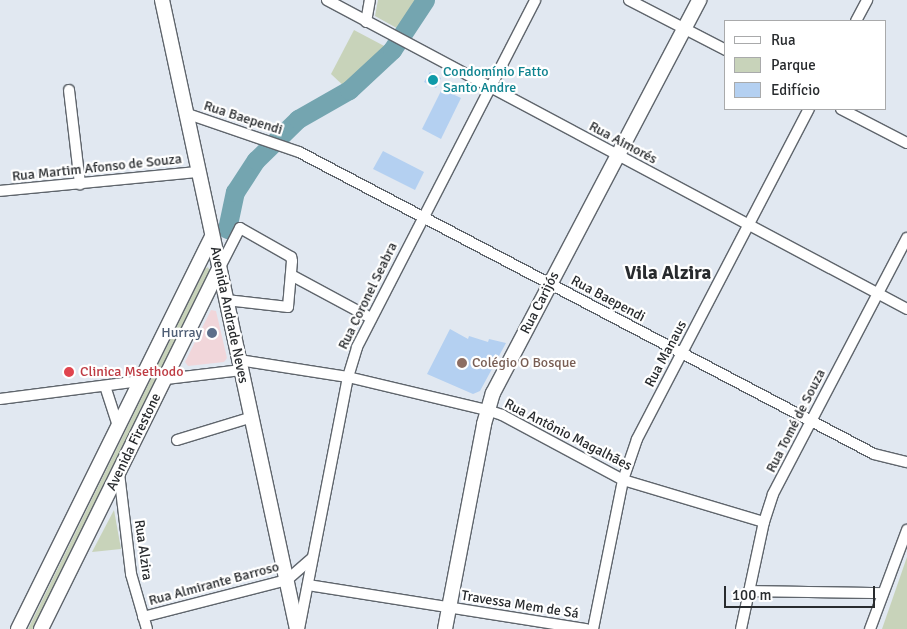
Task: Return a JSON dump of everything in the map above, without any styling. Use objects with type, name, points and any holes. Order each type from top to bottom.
[{"type":"main road","name":"Avenida Andrade Neves","points":[[162,0],[298,629]]},
{"type":"main road","name":"Rua Carijós","points":[[445,629],[487,410],[550,284],[699,0]]},
{"type":"main road","name":"Avenida Firestone","points":[[18,629],[212,237]]},
{"type":"main road","name":"Avenida Firestone","points":[[41,629],[120,473],[219,269]]},
{"type":"street","name":"Rua Aimorés","points":[[327,0],[907,308]]},
{"type":"street","points":[[366,22],[370,0]]},
{"type":"street","name":"Rua Coronel Seabra","points":[[298,629],[348,377],[356,347],[535,0]]},
{"type":"street","points":[[629,0],[724,49]]},
{"type":"street","points":[[857,20],[867,0]]},
{"type":"street","points":[[69,90],[80,184]]},
{"type":"street","name":"Rua Manaus","points":[[593,629],[624,480],[637,439],[809,110]]},
{"type":"street","points":[[843,110],[907,143]]},
{"type":"street","name":"Rua Baependi","points":[[185,113],[283,145],[811,422],[874,454],[907,462]]},
{"type":"street","name":"Rua Martim Afonso de Souza","points":[[0,191],[198,172]]},
{"type":"street","name":"Avenida Firestone","points":[[219,269],[240,228],[291,256],[291,275]]},
{"type":"street","name":"Rua Tomé de Souza","points":[[741,629],[764,522],[773,494],[907,238]]},
{"type":"street","points":[[226,300],[288,307],[291,275],[371,318]]},
{"type":"street","name":"Rua Antônio Magalhães","points":[[166,378],[240,365],[348,377],[487,410],[502,415],[624,480],[764,522]]},
{"type":"street","points":[[0,398],[140,381]]},
{"type":"street","points":[[105,386],[118,426]]},
{"type":"street","points":[[177,440],[252,417]]},
{"type":"street","name":"Rua Alzira","points":[[120,473],[131,574],[147,629]]},
{"type":"street","points":[[870,629],[907,530]]},
{"type":"street","name":"Rua Almirante Barroso","points":[[143,617],[287,580],[313,557]]},
{"type":"street","points":[[308,585],[449,608]]},
{"type":"street","points":[[750,591],[883,593]]},
{"type":"street","name":"Travessa Mem de Sá","points":[[449,608],[588,629]]},
{"type":"shaded area","points":[[211,310],[216,311],[227,358],[224,362],[188,366],[185,362]]},
{"type":"green space","points":[[378,0],[421,1],[402,31],[375,16]]},
{"type":"green space","points":[[354,30],[388,48],[347,89],[331,74]]},
{"type":"green space","points":[[208,267],[210,271],[35,629],[28,629],[205,269]]},
{"type":"green space","points":[[114,510],[121,549],[92,552]]},
{"type":"green space","points":[[907,557],[907,629],[882,629]]},
{"type":"building","name":"Condomínio Fatto Santo Andre","points":[[430,72],[441,78],[436,88],[424,82]]},
{"type":"building","points":[[442,89],[461,98],[441,139],[422,129]]},
{"type":"building","points":[[383,151],[424,172],[415,190],[373,169]]},
{"type":"building","name":"Colégio O Bosque","points":[[450,329],[468,339],[469,336],[488,342],[489,339],[506,343],[480,391],[473,394],[427,374]]},
{"type":"waterway","points":[[227,229],[235,192],[256,160],[298,119],[349,90],[392,50],[425,0]]},
{"type":"place","name":"Condomínio Fatto Santo Andre","points":[[433,80]]},
{"type":"place","name":"Hurray","points":[[212,333]]},
{"type":"place","name":"Colégio O Bosque","points":[[462,363]]},
{"type":"place","name":"Clinica Msethodo","points":[[69,372]]},
{"type":"district","name":"Vila Alzira","points":[[668,274]]}]
